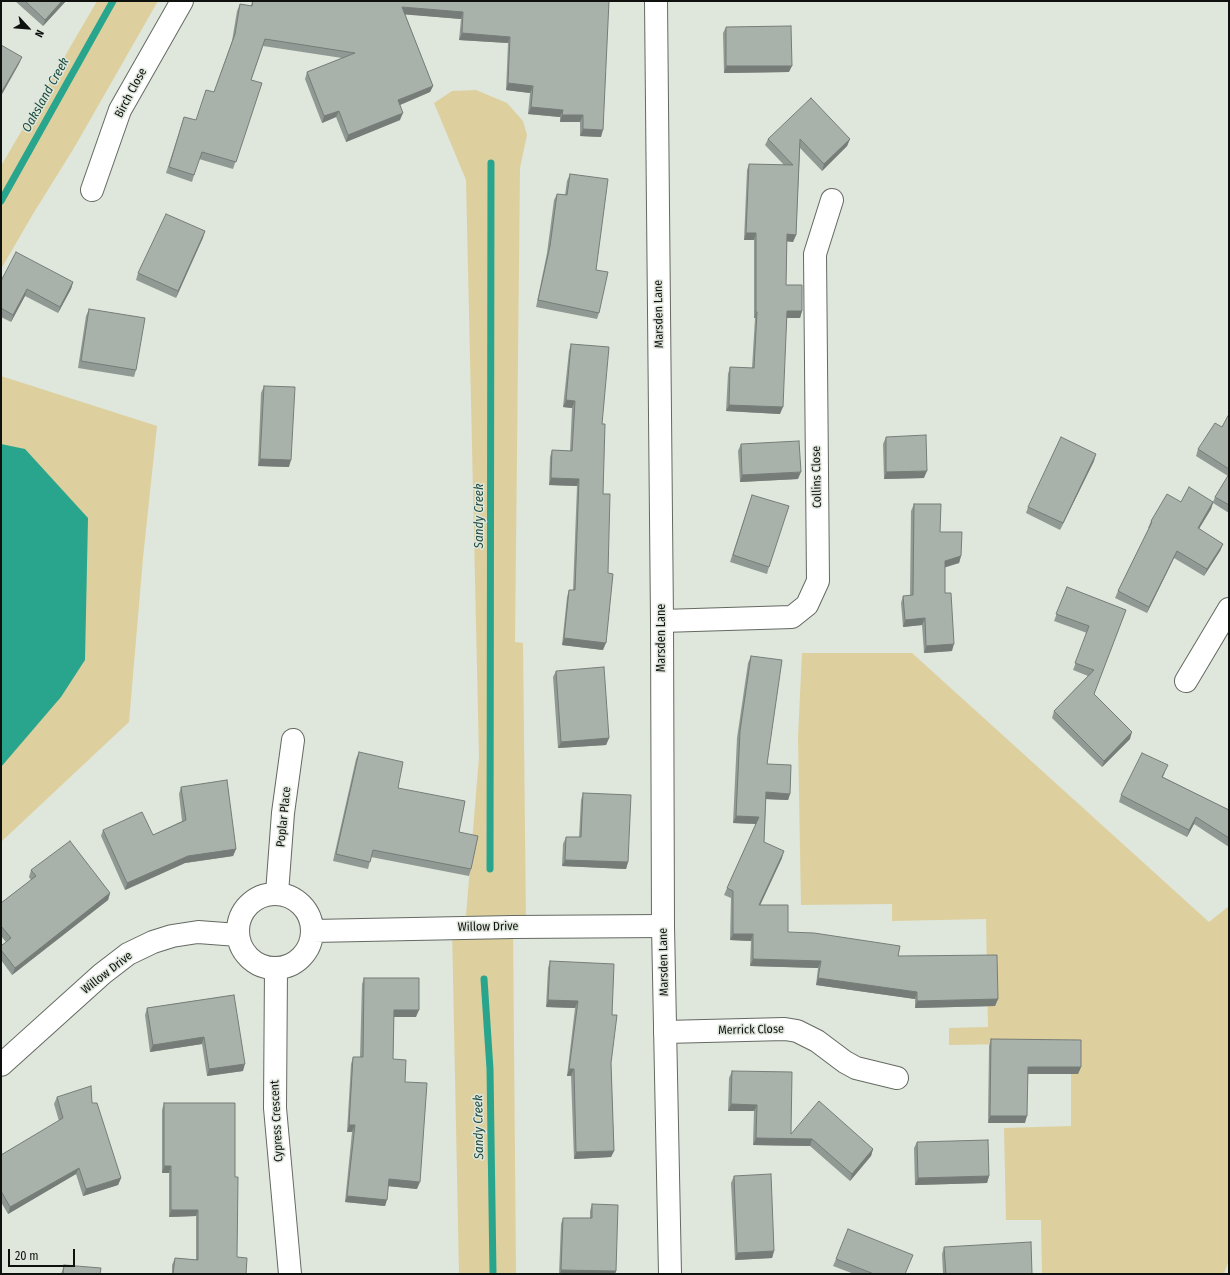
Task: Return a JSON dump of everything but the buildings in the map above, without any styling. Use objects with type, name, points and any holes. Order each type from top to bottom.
[{"type":"street","name":"Birch Close","points":[[92,190],[120,110],[182,1]]},
{"type":"street","name":"Marsden Lane","points":[[656,1],[662,621],[663,926],[670,1274]]},
{"type":"street","name":"Collins Close","points":[[662,621],[792,617],[808,605],[818,581],[815,254],[832,200]]},
{"type":"street","points":[[1186,681],[1229,609]]},
{"type":"street","name":"Poplar Place","points":[[277,893],[283,813],[293,740]]},
{"type":"street","points":[[277,893],[291,897],[302,905],[310,917],[313,931],[310,945],[302,957],[290,965],[276,968],[262,966],[250,959],[242,948],[238,935],[239,919],[248,905],[261,896],[277,893]]},
{"type":"street","name":"Willow Drive","points":[[313,931],[663,926]]},
{"type":"street","name":"Willow Drive","points":[[1,1065],[102,974],[128,954],[153,942],[172,936],[198,932],[238,935]]},
{"type":"street","name":"Cypress Crescent","points":[[276,968],[275,1108],[290,1274]]},
{"type":"street","name":"Merrick Close","points":[[665,1032],[785,1029],[797,1031],[817,1041],[845,1062],[856,1068],[897,1078]]},
{"type":"shaded area","points":[[97,1],[158,1],[74,148],[1,269],[1,166]]},
{"type":"shaded area","points":[[476,90],[507,103],[523,121],[527,135],[520,168],[515,642],[523,643],[526,927],[513,927],[516,1274],[459,1274],[452,928],[465,928],[479,757],[466,180],[434,103],[452,91]]},
{"type":"shaded area","points":[[1,376],[157,426],[143,558],[129,722],[1,842]]},
{"type":"shaded area","points":[[1,444],[25,449],[88,518],[85,660],[61,697],[1,767]]},
{"type":"shaded area","points":[[802,653],[912,653],[1209,922],[1229,906],[1229,1260],[1224,1274],[1042,1274],[1041,1220],[1006,1220],[1004,1128],[1071,1126],[1071,1043],[949,1045],[949,1028],[988,1027],[986,919],[892,921],[892,904],[801,905],[798,737]]},
{"type":"waterway","name":"Oaksland Creek","points":[[1,201],[113,1]]},
{"type":"waterway","name":"Sandy Creek","points":[[490,869],[491,163]]},
{"type":"waterway","name":"Sandy Creek","points":[[484,979],[490,1069],[493,1274]]}]
